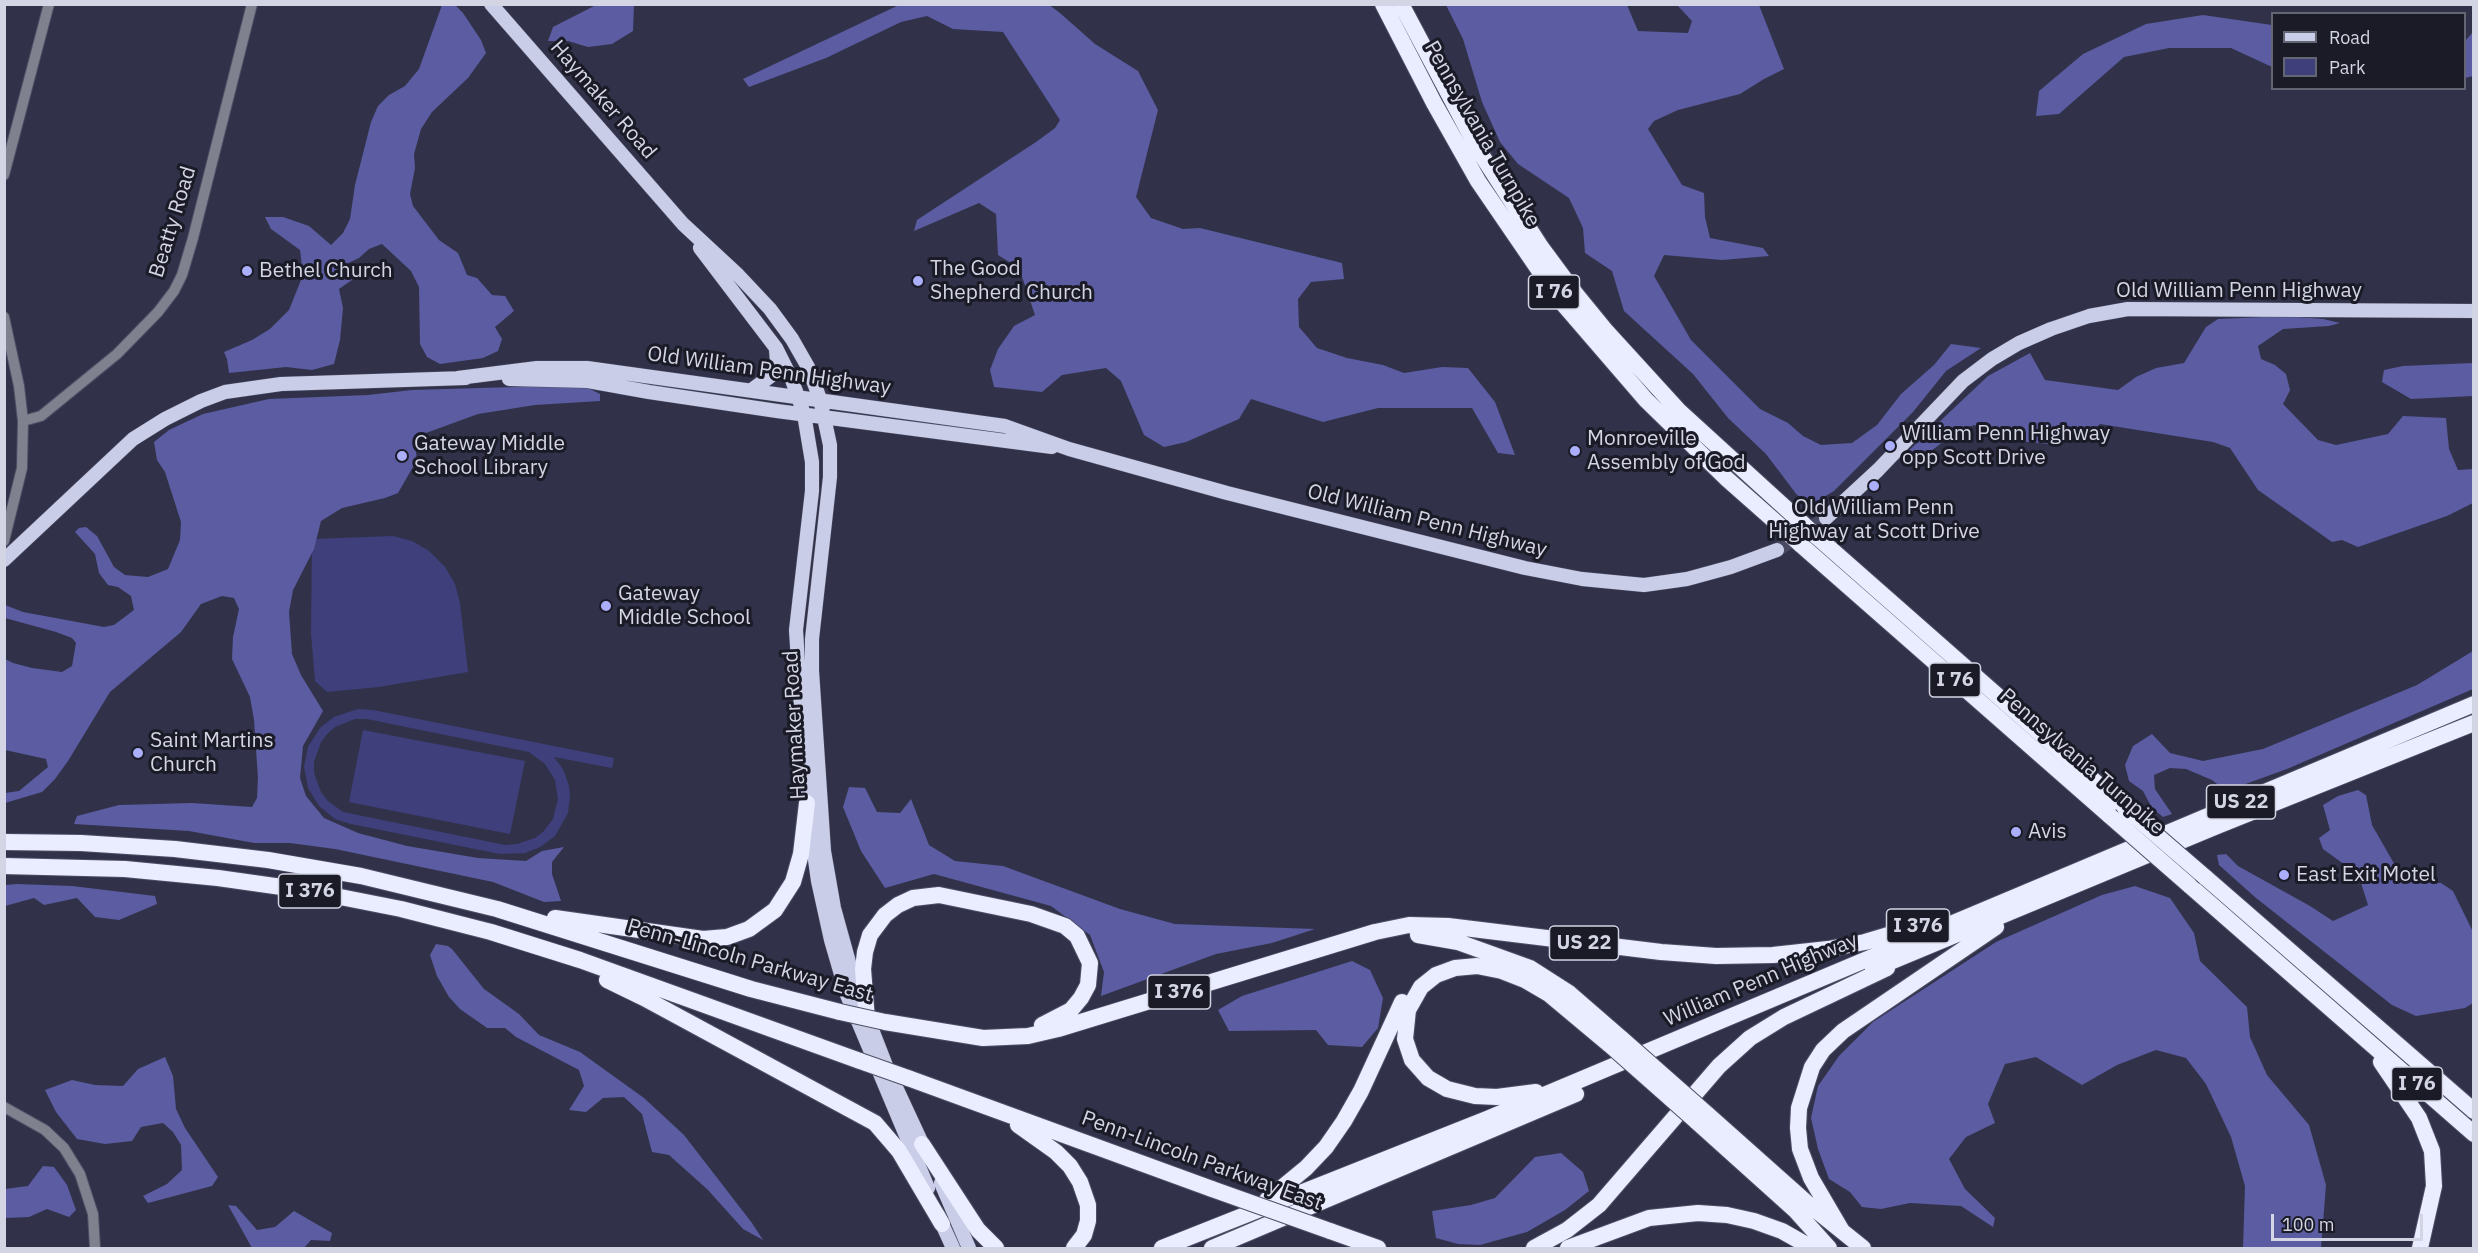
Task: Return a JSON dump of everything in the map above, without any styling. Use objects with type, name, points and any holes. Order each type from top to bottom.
[{"type":"highway","name":"Pennsylvania Turnpike","points":[[1383,4],[1478,182],[1558,298],[1646,400],[1718,471],[1800,544],[2474,1134]]},
{"type":"highway","name":"Pennsylvania Turnpike","points":[[1401,4],[1479,151],[1541,247],[1575,293],[1629,357],[1679,411],[1816,536],[2474,1112]]},
{"type":"highway","name":"William Penn Highway","points":[[1162,1248],[1561,1088],[2474,704]]},
{"type":"highway","name":"William Penn Highway","points":[[1212,1248],[1796,1000],[1949,939],[2217,826],[2474,723]]},
{"type":"highway","points":[[497,909],[695,939],[719,939],[735,935],[749,930],[768,916],[790,889],[799,864],[807,803]]},
{"type":"highway","name":"Penn-Lincoln Parkway East","points":[[4,842],[127,845],[221,854],[361,876],[497,909],[740,986],[840,1012],[965,1036],[1014,1038],[1058,1029],[1342,942],[1399,927],[1432,925],[1687,954],[1773,955],[1828,949],[1873,939],[2008,900]]},
{"type":"highway","name":"Penn-Lincoln Parkway East","points":[[4,866],[80,867],[172,873],[276,886],[401,909],[536,945],[1378,1248]]},
{"type":"highway","points":[[867,1019],[864,960],[867,944],[875,928],[891,910],[905,902],[922,896],[948,896],[1001,906],[1059,923],[1072,931],[1085,949],[1090,963],[1090,977],[1085,992],[1076,1005],[1064,1015],[1014,1038]]},
{"type":"highway","points":[[1842,1231],[1806,1167],[1798,1139],[1801,1098],[1807,1077],[1817,1058],[1829,1043],[1851,1025],[2036,902]]},
{"type":"highway","points":[[1342,942],[1400,936],[1435,936],[1502,957],[1530,968],[1556,983],[1616,1042],[1702,1118],[1863,1248]]},
{"type":"highway","name":"US 22","points":[[1534,1248],[1567,1230],[1599,1205],[1719,1066],[1750,1038],[1784,1017],[1949,939]]},
{"type":"highway","points":[[536,945],[645,998],[875,1123],[899,1151],[942,1224]]},
{"type":"highway","points":[[1239,1217],[1295,1178],[1335,1134],[1361,1092],[1406,994],[1420,976],[1439,964],[1454,960],[1502,957]]},
{"type":"highway","points":[[1561,1088],[1486,1097],[1464,1094],[1440,1086],[1417,1066],[1406,1046],[1405,1024],[1413,998],[1426,982],[1443,972],[1470,966],[1493,968],[1525,980],[1549,994],[1616,1042]]},
{"type":"highway","points":[[2361,1034],[2412,1106],[2429,1140],[2434,1162],[2434,1186],[2420,1248]]},
{"type":"highway","points":[[995,1110],[1056,1152],[1070,1166],[1080,1182],[1088,1205],[1088,1221],[1083,1235],[1074,1248]]},
{"type":"highway","points":[[1702,1118],[1796,1210],[1829,1248]]},
{"type":"highway","points":[[922,1144],[978,1230],[996,1248]]},
{"type":"highway","points":[[1568,1248],[1636,1222],[1662,1216],[1712,1214],[1740,1217],[1768,1225],[1812,1248]]},
{"type":"highway","points":[[1547,1248],[1596,1237]]},
{"type":"main road","name":"Haymaker Road","points":[[491,4],[684,224],[738,274],[770,309],[792,339],[820,399],[830,445],[830,477],[812,639],[812,660],[821,815],[834,908],[847,963],[867,1019],[969,1248]]},
{"type":"main road","name":"Haymaker Road","points":[[684,224],[725,284],[776,348],[804,414],[812,462],[812,491],[796,630],[807,803],[820,891],[838,966],[873,1062],[953,1248]]},
{"type":"main road","name":"Old William Penn Highway","points":[[1826,518],[1878,470],[1964,381],[1992,359],[2019,343],[2089,316],[2128,309],[2474,311]]},
{"type":"main road","points":[[753,389],[772,375],[777,362],[776,348]]},
{"type":"main road","name":"Old William Penn Highway","points":[[458,378],[529,369],[587,368],[753,389],[1005,426],[1069,450],[1227,494],[1526,568],[1582,579],[1644,585],[1687,579],[1731,567],[1777,550]]},
{"type":"main road","name":"Old William Penn Highway","points":[[4,560],[133,439],[165,419],[201,401],[225,392],[271,385],[458,378],[588,381],[649,392],[1069,450]]},
{"type":"street","points":[[4,175],[49,4]]},
{"type":"street","name":"Beatty Road","points":[[23,422],[41,416],[117,354],[151,320],[174,291],[182,275],[252,4]]},
{"type":"street","points":[[4,317],[19,386],[23,422],[22,468],[4,542]]},
{"type":"street","points":[[4,1107],[45,1130],[64,1148],[80,1174],[93,1214],[94,1248]]},
{"type":"green space","points":[[393,536],[412,541],[429,551],[445,567],[455,584],[460,603],[468,672],[379,687],[327,692],[315,681],[311,633],[312,539]]},
{"type":"green space","points":[[358,709],[373,710],[614,758],[612,768],[554,757],[563,769],[569,786],[568,813],[555,836],[540,847],[525,853],[500,854],[351,824],[335,819],[319,806],[308,788],[304,767],[308,747],[320,728],[334,717]],"holes":[[[355,719],[367,719],[529,752],[545,764],[555,780],[558,799],[553,819],[535,838],[505,845],[343,812],[328,801],[321,792],[314,773],[314,762],[321,742],[335,727]]]},
{"type":"green space","points":[[363,730],[525,761],[510,834],[349,802]]},
{"type":"shaded area","points":[[901,4],[1048,4],[1095,44],[1138,71],[1158,110],[1136,197],[1151,218],[1183,229],[1200,228],[1342,263],[1344,279],[1311,282],[1298,299],[1299,327],[1317,348],[1347,358],[1383,365],[1404,373],[1442,367],[1468,368],[1495,402],[1515,455],[1498,453],[1472,408],[1378,408],[1323,422],[1251,399],[1239,419],[1186,442],[1164,447],[1144,435],[1121,381],[1106,368],[1062,375],[1042,392],[994,387],[990,370],[998,349],[1014,326],[1035,315],[1019,268],[998,255],[996,214],[979,203],[914,231],[917,220],[1036,142],[1055,128],[1060,120],[1003,32],[953,29],[927,16],[901,22],[826,58],[749,87],[743,79]]},
{"type":"shaded area","points":[[442,5],[455,5],[463,13],[481,40],[486,53],[468,78],[432,112],[421,129],[414,154],[415,168],[410,194],[413,206],[439,240],[458,253],[467,275],[477,278],[492,295],[505,296],[514,311],[495,327],[502,339],[498,351],[483,358],[440,364],[427,357],[420,344],[419,287],[411,271],[382,244],[369,249],[359,258],[346,264],[352,280],[339,289],[343,308],[340,340],[334,364],[312,370],[286,367],[229,373],[224,352],[270,329],[289,310],[303,275],[300,250],[271,229],[265,217],[283,217],[309,226],[331,245],[343,233],[350,219],[355,185],[371,122],[378,106],[389,95],[405,86],[419,69]]},
{"type":"shaded area","points":[[596,5],[634,5],[633,31],[612,44],[588,47],[568,41],[548,41],[553,27]]},
{"type":"shaded area","points":[[1446,5],[1627,5],[1638,31],[1688,33],[1692,21],[1677,5],[1759,5],[1784,69],[1740,94],[1678,110],[1654,121],[1648,129],[1682,185],[1704,193],[1705,217],[1710,238],[1763,248],[1769,256],[1722,260],[1664,255],[1654,276],[1691,340],[1760,409],[1788,423],[1803,436],[1821,445],[1852,443],[1877,425],[1901,394],[1934,365],[1951,344],[1981,348],[1946,371],[1913,412],[1834,491],[1812,504],[1797,495],[1766,454],[1728,418],[1693,374],[1624,311],[1612,271],[1585,253],[1583,228],[1569,198],[1518,164],[1500,142],[1482,102],[1463,39]]},
{"type":"shaded area","points":[[2203,15],[2271,25],[2271,67],[2231,48],[2169,48],[2124,57],[2059,114],[2036,116],[2039,91],[2083,54],[2146,24]]},
{"type":"shaded area","points":[[2473,32],[2473,76],[2466,78],[2466,40]]},
{"type":"shaded area","points":[[2286,316],[2340,323],[2329,326],[2283,329],[2258,346],[2261,359],[2275,365],[2286,374],[2290,390],[2283,404],[2318,440],[2336,445],[2388,434],[2403,416],[2446,418],[2449,449],[2458,470],[2473,469],[2473,503],[2447,516],[2358,547],[2342,540],[2332,542],[2258,490],[2230,448],[2213,442],[2100,424],[2088,434],[2050,444],[2018,441],[1974,425],[1955,433],[1931,451],[1902,464],[1901,458],[1988,376],[2030,353],[2045,380],[2118,390],[2136,377],[2156,368],[2184,363],[2206,327],[2218,319]]},
{"type":"shaded area","points":[[2473,363],[2473,396],[2411,399],[2382,382],[2384,370],[2403,366]]},
{"type":"shaded area","points":[[582,385],[600,394],[600,401],[535,405],[478,414],[426,433],[415,445],[417,460],[398,493],[342,508],[321,521],[314,549],[293,590],[289,612],[292,654],[301,675],[323,711],[303,746],[300,778],[306,796],[324,818],[358,833],[407,846],[478,858],[526,861],[542,851],[564,847],[552,862],[552,874],[561,901],[544,902],[493,882],[335,849],[290,843],[254,843],[189,831],[74,824],[77,816],[119,805],[192,803],[252,807],[257,798],[258,778],[254,720],[250,697],[232,659],[233,637],[239,609],[234,598],[222,596],[201,604],[181,632],[110,692],[55,779],[42,792],[5,803],[5,793],[19,791],[48,767],[46,759],[5,750],[5,659],[32,668],[62,672],[72,666],[76,643],[72,638],[56,632],[5,618],[5,605],[23,612],[104,627],[114,625],[134,610],[131,596],[118,587],[108,585],[99,573],[95,554],[75,532],[79,528],[86,527],[97,536],[114,567],[125,575],[148,577],[168,569],[180,540],[181,522],[165,472],[157,460],[154,442],[169,430],[203,414],[269,399],[368,395],[412,390]]},
{"type":"shaded area","points":[[2473,651],[2473,689],[2287,769],[2226,791],[2212,780],[2186,769],[2170,768],[2154,775],[2155,789],[2172,814],[2163,817],[2152,808],[2143,791],[2129,781],[2125,765],[2133,746],[2152,734],[2170,753],[2203,761],[2263,749],[2417,685]]},
{"type":"shaded area","points":[[849,787],[865,788],[877,812],[900,813],[911,799],[929,845],[955,861],[1003,866],[1120,909],[1175,924],[1315,929],[1272,943],[1216,954],[1101,996],[1104,972],[1090,935],[1051,906],[934,874],[885,888],[861,851],[843,807]]},
{"type":"shaded area","points":[[2358,790],[2366,795],[2372,825],[2404,881],[2441,883],[2453,891],[2473,932],[2473,1003],[2465,1008],[2416,1016],[2392,1005],[2256,898],[2219,865],[2217,855],[2226,854],[2238,866],[2333,921],[2368,905],[2361,883],[2345,865],[2323,849],[2319,838],[2330,830],[2323,805],[2338,796]]},
{"type":"shaded area","points":[[5,885],[72,886],[155,896],[157,904],[119,920],[95,917],[77,898],[44,905],[34,898],[5,906]]},
{"type":"shaded area","points":[[2135,886],[2170,898],[2194,933],[2200,961],[2247,1007],[2250,1037],[2267,1075],[2309,1125],[2326,1185],[2321,1248],[2243,1248],[2245,1186],[2231,1137],[2206,1084],[2186,1058],[2156,1050],[2117,1065],[2082,1085],[2036,1057],[2005,1064],[1988,1104],[1995,1123],[1966,1137],[1949,1159],[1965,1189],[1995,1218],[1993,1227],[1961,1206],[1910,1203],[1881,1209],[1862,1207],[1850,1192],[1829,1179],[1818,1149],[1811,1118],[1818,1086],[1839,1056],[1873,1022],[1996,942],[2102,895]]},
{"type":"shaded area","points":[[436,944],[452,949],[484,989],[519,1014],[539,1035],[580,1052],[644,1098],[684,1135],[763,1240],[743,1229],[708,1190],[669,1155],[652,1152],[642,1114],[624,1097],[603,1098],[586,1112],[569,1110],[584,1086],[579,1070],[516,1037],[505,1028],[487,1028],[460,1009],[449,997],[437,976],[430,955]]},
{"type":"shaded area","points":[[1352,961],[1370,970],[1383,998],[1378,1028],[1362,1047],[1328,1045],[1316,1030],[1229,1031],[1218,1010],[1242,996]]},
{"type":"shaded area","points":[[165,1057],[173,1076],[176,1109],[185,1128],[218,1177],[212,1186],[148,1203],[143,1196],[167,1184],[182,1170],[181,1145],[173,1132],[163,1123],[141,1127],[132,1141],[105,1144],[77,1139],[56,1112],[45,1090],[72,1080],[95,1085],[123,1086],[138,1069]]},
{"type":"shaded area","points":[[1561,1153],[1583,1172],[1589,1191],[1565,1210],[1527,1232],[1480,1245],[1458,1244],[1436,1238],[1432,1211],[1471,1205],[1495,1198],[1535,1157]]},
{"type":"shaded area","points":[[43,1166],[54,1167],[67,1185],[76,1210],[69,1217],[47,1209],[29,1217],[5,1218],[5,1189],[28,1186]]},
{"type":"shaded area","points":[[228,1205],[236,1206],[257,1230],[275,1227],[294,1211],[332,1233],[330,1241],[311,1240],[304,1248],[252,1248]]},
{"type":"tunnel","points":[[1777,550],[1826,518]]},
{"type":"place","name":"Bethel Church","points":[[247,271]]},
{"type":"place","name":"The Good Shepherd Church","points":[[918,281]]},
{"type":"place","name":"William Penn Highway opp Scott Drive","points":[[1890,446]]},
{"type":"place","name":"Monroeville Assembly of God","points":[[1575,451]]},
{"type":"place","name":"Gateway Middle School Library","points":[[402,456]]},
{"type":"place","name":"Old William Penn Highway at Scott Drive","points":[[1874,486]]},
{"type":"place","name":"Gateway Middle School","points":[[606,606]]},
{"type":"place","name":"Saint Martins Church","points":[[138,753]]},
{"type":"place","name":"Avis","points":[[2016,832]]},
{"type":"place","name":"East Exit Motel","points":[[2284,875]]}]
